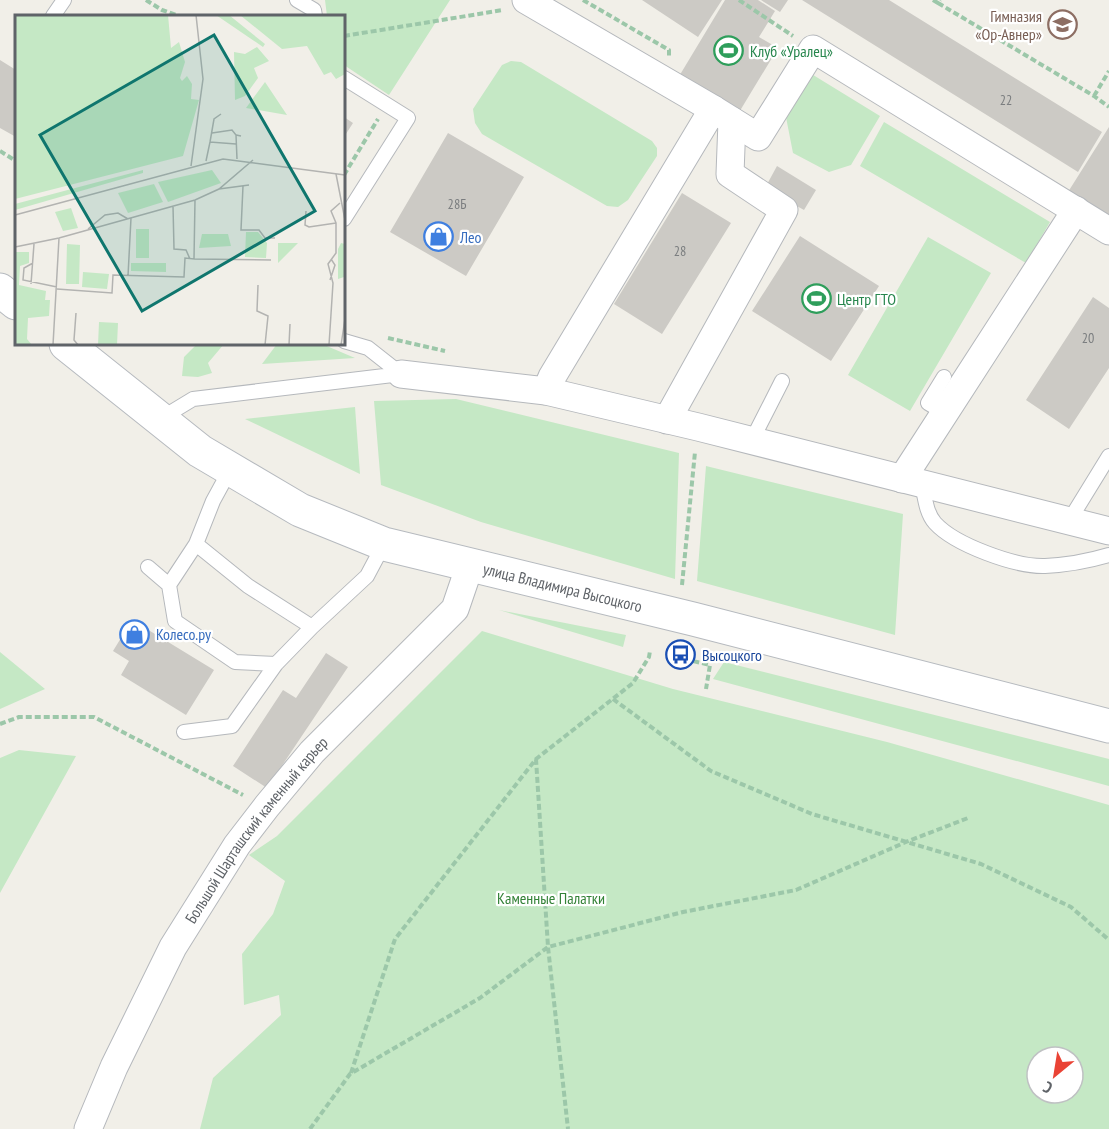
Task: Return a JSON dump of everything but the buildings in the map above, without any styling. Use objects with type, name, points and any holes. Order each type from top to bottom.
[{"type":"main road","points":[[0,290],[15,302]]},
{"type":"main road","name":"улица Владимира Высоцкого","points":[[67,345],[200,451],[300,510],[384,544],[693,619],[1109,726]]},
{"type":"street","points":[[530,2],[758,137],[813,49],[1109,231]]},
{"type":"street","points":[[546,391],[552,377],[723,115]]},
{"type":"street","points":[[667,420],[784,210],[730,174],[723,115]]},
{"type":"street","points":[[912,481],[945,413],[1076,210]]},
{"type":"street","points":[[401,374],[546,391],[752,440],[1109,531]]},
{"type":"street","name":"Большой Шарташский каменный карьер","points":[[88,1129],[114,1067],[173,947],[237,845],[312,752],[455,609],[470,565]]},
{"type":"lane","points":[[54,15],[64,0]]},
{"type":"lane","points":[[297,0],[314,10],[315,15]]},
{"type":"lane","points":[[345,79],[408,118],[345,217]]},
{"type":"lane","points":[[345,341],[368,348],[401,374]]},
{"type":"lane","points":[[159,420],[194,399],[401,374]]},
{"type":"lane","points":[[944,377],[928,403],[945,413]]},
{"type":"lane","points":[[752,440],[782,381]]},
{"type":"lane","points":[[1069,521],[1109,456]]},
{"type":"lane","points":[[169,585],[196,544],[213,501],[231,468]]},
{"type":"lane","points":[[912,481],[934,522],[952,538],[966,545],[1021,564],[1044,566],[1109,555]]},
{"type":"lane","points":[[196,544],[248,586],[312,627]]},
{"type":"lane","points":[[184,732],[232,726],[276,664],[367,576],[384,544]]},
{"type":"lane","points":[[148,567],[169,585],[175,621],[235,662],[276,664]]},
{"type":"path","points":[[147,0],[162,10],[176,15]]},
{"type":"path","points":[[739,0],[813,49]]},
{"type":"path","points":[[933,0],[1109,107]]},
{"type":"path","points":[[345,36],[530,2]]},
{"type":"path","points":[[1094,96],[1109,71]]},
{"type":"path","points":[[345,173],[379,117]]},
{"type":"path","points":[[0,151],[15,160]]},
{"type":"path","points":[[682,585],[694,460]]},
{"type":"path","points":[[310,1129],[350,1074],[395,939],[536,759],[633,683],[649,657],[650,651]]},
{"type":"path","points":[[667,655],[710,665],[706,689]]},
{"type":"path","points":[[613,699],[711,771],[812,814],[981,864],[1071,907],[1109,940]]},
{"type":"path","points":[[0,724],[19,717],[94,717],[267,806]]},
{"type":"path","points":[[536,759],[548,947],[567,1129]]},
{"type":"path","points":[[350,1074],[480,998],[548,947],[683,912],[796,890],[906,842],[968,818]]},
{"type":"green space","points":[[325,0],[450,0],[389,95],[345,66],[345,15],[327,15]]},
{"type":"green space","points":[[511,61],[521,62],[652,141],[657,148],[657,156],[628,200],[618,207],[607,206],[482,134],[475,123],[473,109],[502,65]]},
{"type":"green space","points":[[805,70],[880,116],[851,165],[829,172],[793,153],[784,107]]},
{"type":"green space","points":[[884,122],[1050,222],[1026,263],[860,166]]},
{"type":"green space","points":[[928,237],[991,273],[910,411],[848,375]]},
{"type":"green space","points":[[196,345],[223,345],[208,363],[212,373],[198,377],[182,376],[184,357]]},
{"type":"green space","points":[[276,345],[324,345],[355,358],[262,364]]},
{"type":"green space","points":[[456,399],[679,453],[675,579],[481,522],[381,485],[374,401]]},
{"type":"green space","points":[[355,407],[360,474],[245,419]]},
{"type":"green space","points":[[706,466],[903,514],[895,635],[697,581]]},
{"type":"green space","points":[[499,610],[626,635],[623,647]]},
{"type":"green space","name":"Каменные Палатки","points":[[482,631],[673,689],[887,742],[1109,805],[1109,1129],[200,1129],[213,1078],[281,1015],[279,995],[244,1005],[242,954],[273,914],[285,881],[249,855],[277,836]]},
{"type":"green space","points":[[0,652],[45,689],[0,709]]},
{"type":"green space","points":[[724,662],[1109,759],[1109,786],[713,679]]},
{"type":"green space","points":[[19,750],[76,756],[0,893],[0,758]]},
{"type":"place","name":"Гимназия «Ор-Авнер»","points":[[1063,25]]},
{"type":"place","name":"Клуб «Уралец»","points":[[729,51]]},
{"type":"place","name":"Лео","points":[[439,237]]},
{"type":"place","name":"Центр ГТО","points":[[816,299]]},
{"type":"place","name":"Колесо.ру","points":[[135,634]]},
{"type":"place","name":"Высоцкого","points":[[681,655]]}]
